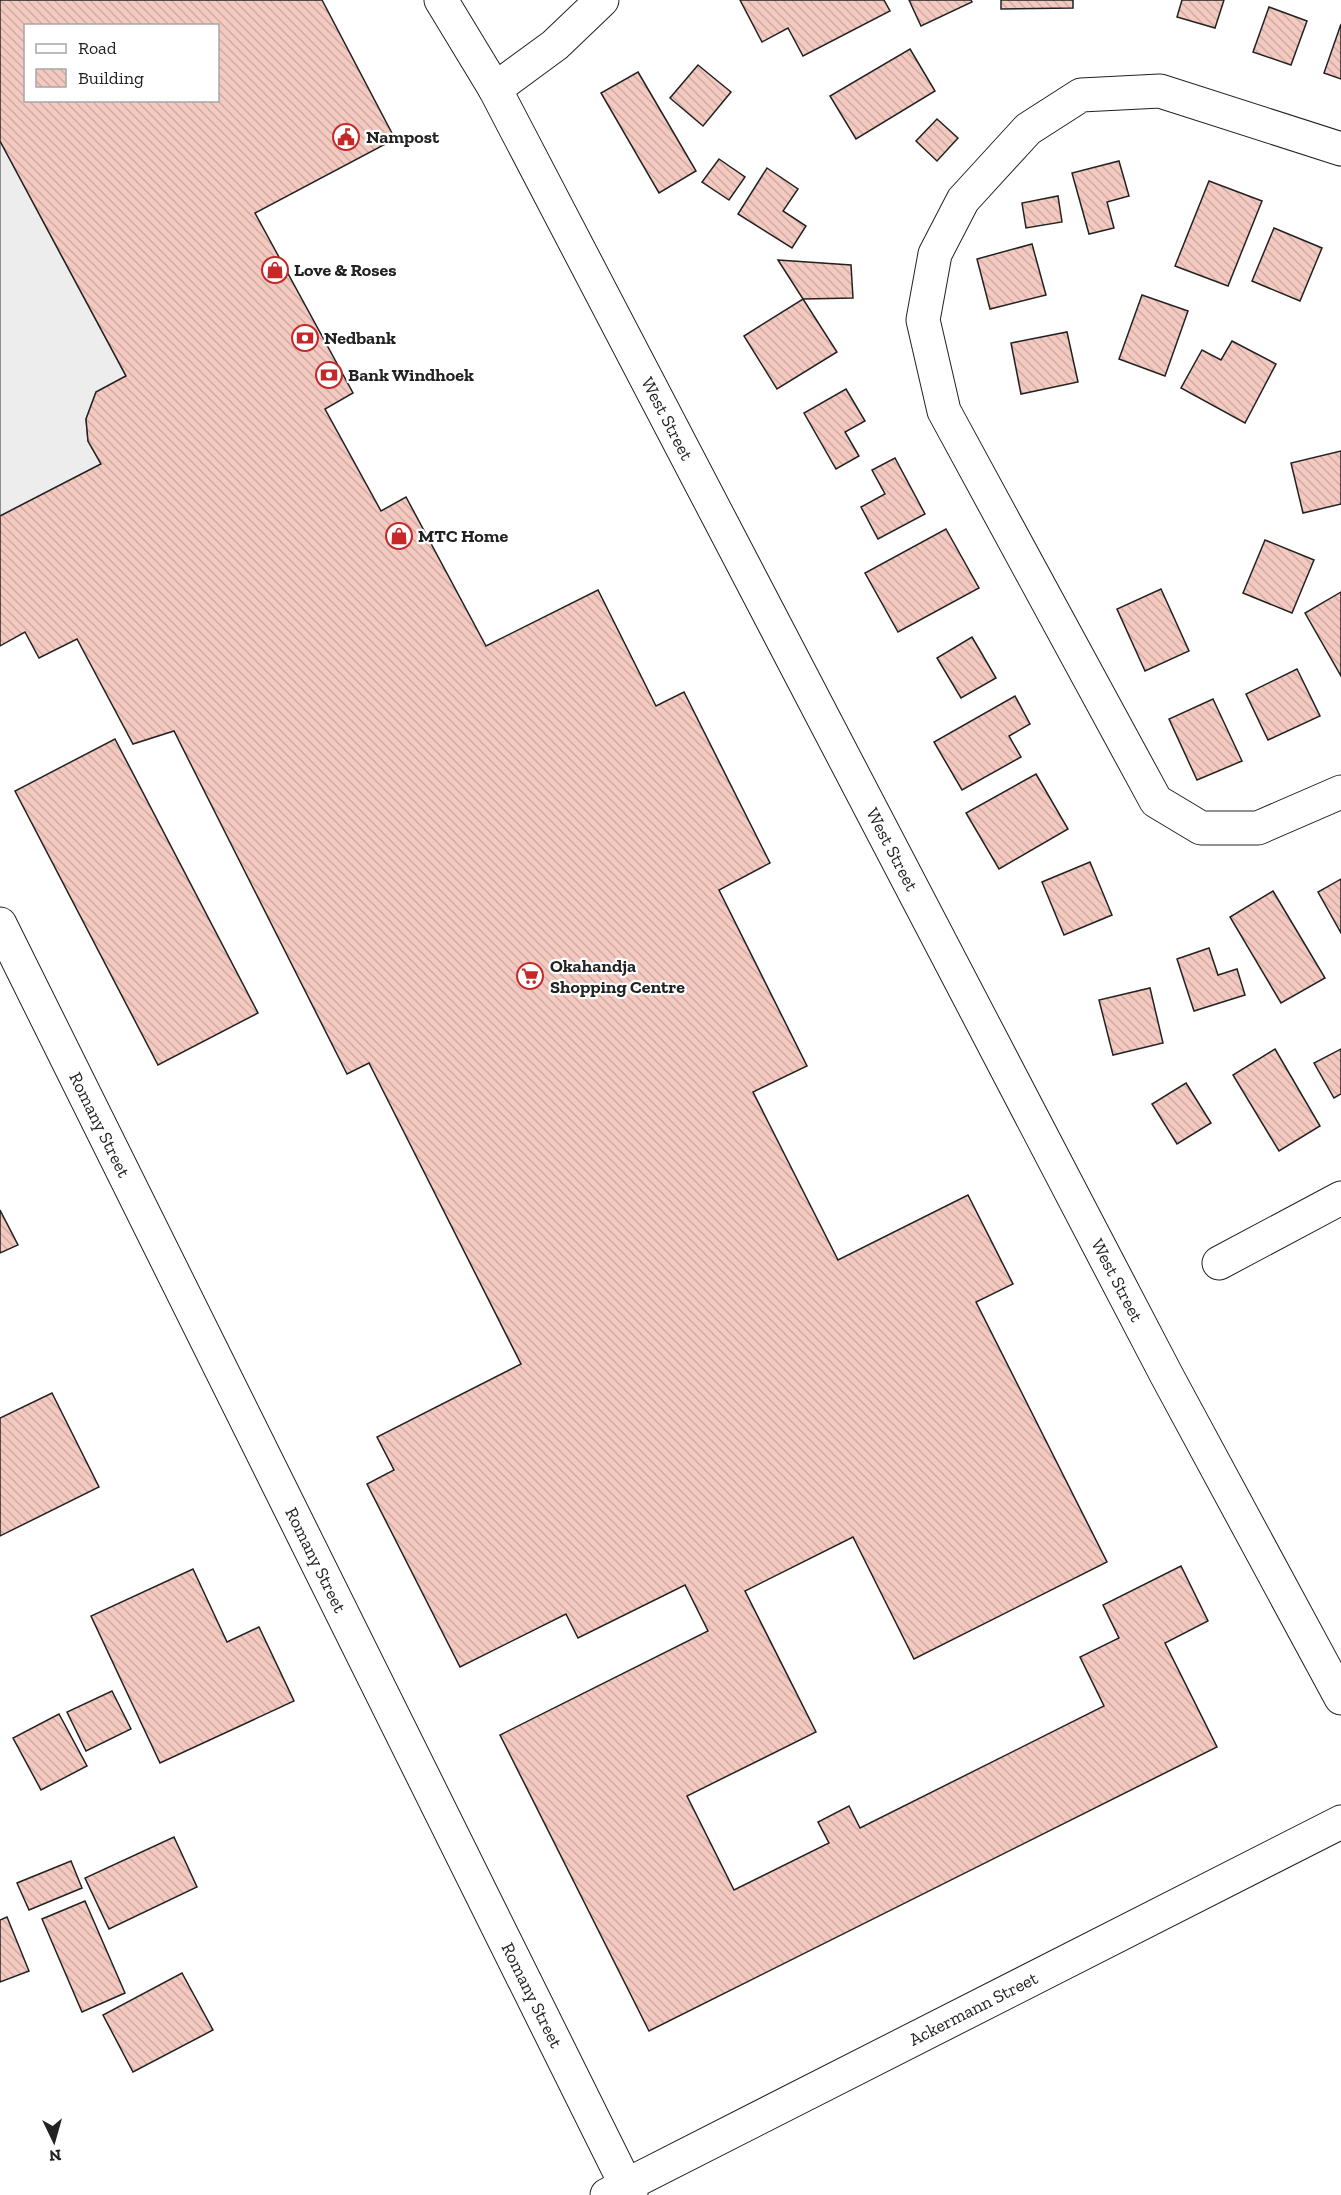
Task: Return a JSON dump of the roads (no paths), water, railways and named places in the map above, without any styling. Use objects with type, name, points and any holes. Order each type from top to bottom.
[{"type":"street","name":"West Street","points":[[441,0],[495,89],[1167,1376],[1341,1698]]},
{"type":"street","points":[[495,89],[555,45],[602,0]]},
{"type":"street","points":[[1341,149],[1160,91],[1081,95],[1028,129],[963,200],[935,254],[923,320],[944,411],[1156,801],[1201,828],[1258,828],[1341,792]]},
{"type":"street","name":"Romany Street","points":[[0,924],[621,2192]]},
{"type":"street","points":[[1219,1263],[1341,1198]]},
{"type":"street","name":"Ackermann Street","points":[[621,2192],[1341,1822]]},
{"type":"place","name":"Nampost","points":[[346,137]]},
{"type":"place","name":"Love & Roses","points":[[275,270]]},
{"type":"place","name":"Nedbank","points":[[305,338]]},
{"type":"place","name":"Bank Windhoek","points":[[329,375]]},
{"type":"place","name":"MTC Home","points":[[399,536]]},
{"type":"place","name":"Okahandja Shopping Centre","points":[[530,976]]}]
